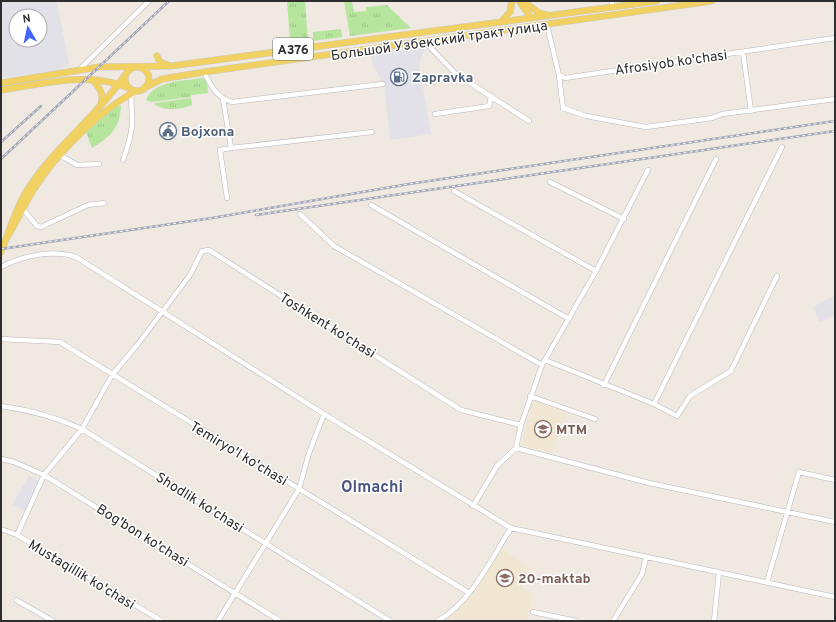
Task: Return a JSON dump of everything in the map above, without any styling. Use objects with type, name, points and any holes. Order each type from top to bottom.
[{"type":"main road","points":[[501,22],[510,12],[512,1]]},
{"type":"main road","points":[[519,1],[531,18]]},
{"type":"main road","points":[[523,1],[539,13],[551,16]]},
{"type":"main road","name":"Большой Узбекский тракт улица","points":[[137,66],[171,66],[551,16],[612,4],[656,1]]},
{"type":"main road","name":"Большой Узбекский тракт улица","points":[[144,88],[162,79],[204,72],[712,1]]},
{"type":"main road","points":[[157,56],[161,63],[171,66]]},
{"type":"main road","points":[[1,252],[12,222],[29,187],[98,110],[119,84],[125,74],[131,68],[137,66]]},
{"type":"main road","points":[[1,83],[99,67],[137,66],[143,68],[148,74],[148,82],[144,88],[133,91],[103,112],[59,155],[34,189],[6,239]]},
{"type":"main road","points":[[125,74],[125,81],[133,91]]},
{"type":"main road","points":[[1,90],[91,79],[119,84],[133,91]]},
{"type":"main road","points":[[91,79],[99,86],[102,92],[102,99],[98,110]]},
{"type":"street","points":[[79,70],[149,1]]},
{"type":"street","points":[[547,25],[559,75],[563,108],[586,116],[646,127],[712,118],[722,114],[835,99]]},
{"type":"street","name":"Afrosiyob ko'chasi","points":[[559,75],[565,78],[835,38]]},
{"type":"street","points":[[424,41],[456,74],[529,121]]},
{"type":"street","points":[[743,52],[751,111]]},
{"type":"street","points":[[204,72],[214,92],[223,99],[232,102],[383,84]]},
{"type":"street","points":[[428,83],[452,78],[456,74]]},
{"type":"street","points":[[123,160],[130,138],[132,124],[130,101],[133,91]]},
{"type":"street","points":[[435,114],[489,106],[490,97]]},
{"type":"street","points":[[223,99],[231,148]]},
{"type":"street","points":[[227,198],[220,150],[372,132]]},
{"type":"street","points":[[654,404],[782,147]]},
{"type":"street","points":[[59,155],[77,165],[99,164]]},
{"type":"street","points":[[604,385],[716,159]]},
{"type":"street","points":[[473,506],[497,466],[516,448],[530,396],[544,363],[596,271],[648,170]]},
{"type":"street","points":[[550,182],[624,219]]},
{"type":"street","points":[[454,191],[596,271]]},
{"type":"street","points":[[23,209],[37,226],[41,227],[88,205],[104,203]]},
{"type":"street","points":[[371,205],[569,319]]},
{"type":"street","points":[[300,214],[334,246],[544,363],[654,404],[677,416],[690,396],[731,371],[777,276]]},
{"type":"street","name":"Toshkent ko'chasi","points":[[17,535],[44,475],[82,429],[112,375],[164,311],[190,275],[202,251],[209,250],[460,410],[521,425]]},
{"type":"street","points":[[1,267],[20,258],[63,253],[76,257],[164,311],[324,414],[473,506],[512,528],[767,582],[835,598]]},
{"type":"street","name":"Temiryo'l ko'chasi","points":[[1,339],[60,342],[469,593]]},
{"type":"street","points":[[530,396],[595,419]]},
{"type":"street","name":"Shodlik ko'chasi","points":[[1,406],[27,409],[62,420],[82,429],[390,621]]},
{"type":"street","points":[[218,621],[299,490],[309,453],[324,414]]},
{"type":"street","points":[[516,448],[649,483],[835,522]]},
{"type":"street","name":"Bog'bon ko'chasi","points":[[1,459],[14,462],[44,475],[280,621]]},
{"type":"street","points":[[767,582],[798,472],[835,480]]},
{"type":"street","points":[[438,621],[449,615],[469,593],[512,528]]},
{"type":"street","name":"Mustaqillik ko'chasi","points":[[1,529],[17,535],[162,621]]},
{"type":"street","points":[[613,621],[642,574],[646,557]]},
{"type":"street","points":[[714,621],[719,572]]},
{"type":"street","points":[[16,600],[54,621]]},
{"type":"street","points":[[533,612],[576,621]]},
{"type":"shaded area","points":[[1,1],[66,1],[57,2],[69,64],[57,71],[1,78]]},
{"type":"shaded area","points":[[425,47],[419,64],[431,134],[390,140],[384,85],[372,64],[371,54]]},
{"type":"shaded area","points":[[835,295],[835,315],[820,322],[813,307]]},
{"type":"shaded area","name":"MTM","points":[[533,400],[567,412],[552,453],[521,445]]},
{"type":"shaded area","points":[[29,476],[39,481],[26,511],[12,505]]},
{"type":"shaded area","name":"20-maktab","points":[[502,549],[531,568],[522,588],[533,594],[527,621],[442,621],[452,616],[477,587]]},
{"type":"green space","points":[[287,1],[305,1],[308,41],[291,43]]},
{"type":"green space","points":[[344,1],[352,1],[354,12],[366,11],[366,7],[387,5],[411,28],[350,36]]},
{"type":"green space","points":[[341,29],[342,37],[313,41],[313,32]]},
{"type":"green space","points":[[202,78],[207,81],[208,93],[191,95],[191,97],[151,102],[146,100],[150,93],[162,85]]},
{"type":"green space","points":[[191,98],[192,105],[182,108],[169,109],[155,105],[155,103]]},
{"type":"green space","points":[[117,106],[121,106],[119,120],[116,126],[109,136],[92,148],[86,132],[101,117]]},
{"type":"railway","points":[[1,159],[169,1]]},
{"type":"railway","points":[[1,142],[41,106]]},
{"type":"railway","points":[[1,249],[212,218],[409,184],[835,121]]},
{"type":"railway","points":[[256,215],[835,131]]},
{"type":"place","name":"Zapravka","points":[[399,77]]},
{"type":"place","name":"Bojxona","points":[[168,131]]},
{"type":"place","name":"MTM","points":[[543,429]]},
{"type":"place","name":"20-maktab","points":[[505,578]]},
{"type":"district","name":"Olmachi","points":[[372,486]]}]
